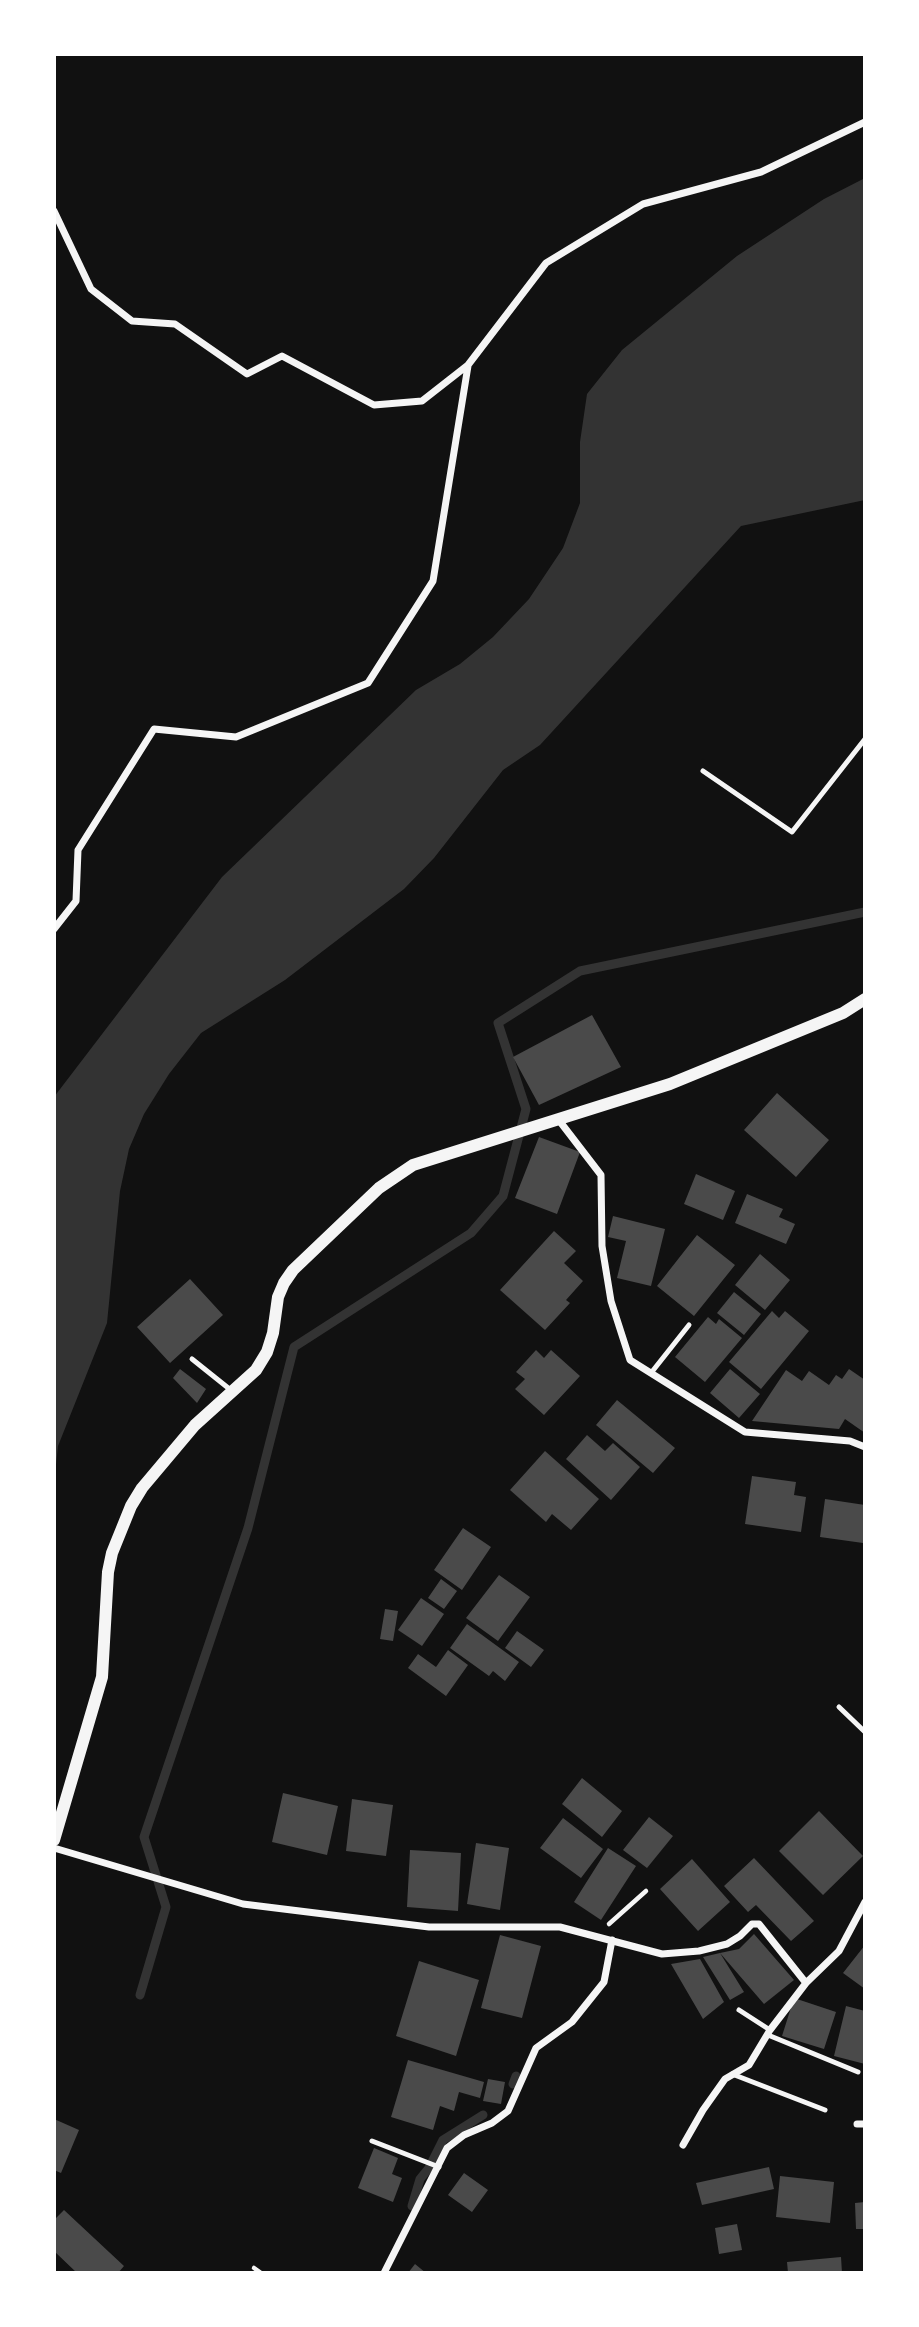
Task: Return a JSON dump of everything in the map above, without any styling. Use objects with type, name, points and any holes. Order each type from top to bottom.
[{"type":"street","points":[[54,211],[91,289],[132,321],[175,324],[247,374],[282,356],[374,405],[422,401],[468,365],[546,263],[643,204],[761,172],[865,122]]},
{"type":"street","points":[[54,929],[76,901],[78,849],[154,729],[236,737],[368,683],[433,581],[468,365]]},
{"type":"street","points":[[54,1840],[102,1677],[108,1572],[131,1506],[142,1488],[195,1424],[256,1370],[267,1352],[273,1333],[278,1297],[293,1270],[379,1188],[412,1165],[670,1084],[843,1013],[865,999]]},
{"type":"street","points":[[558,1118],[601,1175],[602,1246],[611,1301],[629,1360],[745,1432],[850,1441],[865,1447]]},
{"type":"street","points":[[54,1848],[243,1904],[429,1927],[560,1927],[662,1954],[699,1951],[727,1944],[752,1924],[759,1924],[806,1983]]},
{"type":"street","points":[[683,2145],[725,2079],[749,2065],[769,2032],[806,1983],[839,1951],[865,1902]]},
{"type":"street","points":[[384,2273],[447,2148],[464,2135],[492,2123],[508,2111],[536,2048],[572,2022],[604,1982],[612,1940]]},
{"type":"lane","points":[[703,771],[792,832],[865,740]]},
{"type":"lane","points":[[651,1373],[689,1325]]},
{"type":"lane","points":[[192,1359],[232,1391]]},
{"type":"lane","points":[[839,1707],[865,1732]]},
{"type":"lane","points":[[740,2010],[769,2032],[858,2072]]},
{"type":"lane","points":[[732,2074],[825,2110]]},
{"type":"lane","points":[[372,2141],[439,2167]]},
{"type":"path","points":[[595,1936],[646,1891]]},
{"type":"path","points":[[254,2268],[261,2273]]},
{"type":"shaded area","points":[[865,178],[865,500],[741,526],[540,745],[503,770],[434,858],[404,889],[285,980],[201,1033],[169,1074],[144,1114],[129,1149],[120,1191],[107,1323],[58,1446],[54,1483],[54,1097],[222,877],[416,690],[460,664],[493,637],[529,599],[563,548],[580,503],[580,442],[587,394],[622,350],[737,256],[824,199]]},
{"type":"building","points":[[592,1015],[621,1067],[539,1105],[513,1057]]},
{"type":"building","points":[[777,1093],[829,1140],[796,1177],[744,1130]]},
{"type":"building","points":[[539,1137],[580,1152],[557,1214],[515,1198]]},
{"type":"building","points":[[696,1174],[735,1191],[723,1220],[684,1204]]},
{"type":"building","points":[[747,1194],[783,1209],[779,1217],[795,1224],[786,1244],[735,1223]]},
{"type":"building","points":[[613,1216],[665,1229],[651,1286],[617,1278],[626,1241],[608,1237]]},
{"type":"building","points":[[554,1231],[576,1251],[564,1263],[583,1281],[566,1300],[570,1303],[545,1330],[500,1290]]},
{"type":"building","points":[[697,1235],[735,1265],[694,1316],[657,1286]]},
{"type":"building","points":[[760,1254],[790,1280],[765,1310],[735,1285]]},
{"type":"building","points":[[190,1279],[223,1315],[170,1363],[137,1327]]},
{"type":"building","points":[[734,1292],[761,1314],[744,1335],[717,1313]]},
{"type":"building","points":[[772,1311],[779,1318],[785,1311],[809,1331],[761,1389],[729,1362]]},
{"type":"building","points":[[708,1317],[716,1324],[719,1319],[742,1338],[705,1382],[675,1357]]},
{"type":"building","points":[[536,1350],[544,1358],[551,1350],[580,1376],[544,1415],[515,1389],[525,1379],[516,1372]]},
{"type":"building","points":[[180,1369],[206,1389],[197,1403],[173,1378]]},
{"type":"building","points":[[730,1369],[760,1394],[739,1418],[710,1393]]},
{"type":"building","points":[[849,1369],[865,1380],[865,1433],[845,1419],[839,1429],[752,1421],[786,1370],[802,1381],[809,1371],[829,1385],[836,1375],[842,1379]]},
{"type":"building","points":[[617,1400],[675,1448],[653,1473],[596,1425]]},
{"type":"building","points":[[587,1435],[605,1451],[613,1443],[640,1467],[611,1500],[566,1459]]},
{"type":"building","points":[[545,1451],[599,1499],[571,1530],[552,1514],[546,1522],[510,1490]]},
{"type":"building","points":[[752,1476],[796,1482],[794,1495],[806,1497],[801,1532],[745,1524]]},
{"type":"building","points":[[825,1499],[865,1505],[863,1543],[820,1537]]},
{"type":"building","points":[[463,1528],[491,1547],[462,1590],[434,1570]]},
{"type":"building","points":[[499,1575],[530,1597],[498,1641],[466,1618]]},
{"type":"building","points":[[441,1579],[457,1591],[444,1609],[428,1598]]},
{"type":"building","points":[[421,1598],[444,1614],[422,1646],[398,1630]]},
{"type":"building","points":[[385,1609],[398,1611],[393,1641],[380,1639]]},
{"type":"building","points":[[467,1624],[519,1662],[505,1681],[493,1671],[489,1676],[450,1648]]},
{"type":"building","points":[[517,1631],[544,1650],[531,1667],[505,1648]]},
{"type":"building","points":[[448,1650],[468,1665],[446,1696],[408,1668],[418,1654],[436,1667]]},
{"type":"building","points":[[582,1778],[622,1811],[602,1837],[562,1804]]},
{"type":"building","points":[[283,1793],[338,1806],[327,1855],[272,1842]]},
{"type":"building","points":[[352,1799],[393,1805],[386,1856],[346,1851]]},
{"type":"building","points":[[819,1811],[863,1856],[823,1895],[779,1851]]},
{"type":"building","points":[[649,1817],[673,1836],[647,1868],[623,1850]]},
{"type":"building","points":[[563,1818],[603,1849],[581,1878],[540,1848]]},
{"type":"building","points":[[476,1843],[509,1848],[500,1910],[467,1904]]},
{"type":"building","points":[[608,1848],[636,1866],[601,1920],[574,1902]]},
{"type":"building","points":[[410,1850],[461,1853],[458,1911],[407,1907]]},
{"type":"building","points":[[754,1858],[814,1921],[791,1941],[756,1905],[748,1912],[724,1886]]},
{"type":"building","points":[[692,1859],[730,1902],[698,1931],[660,1889]]},
{"type":"building","points":[[754,1934],[794,1980],[764,2004],[720,1953],[739,1949]]},
{"type":"building","points":[[500,1935],[541,1946],[522,2018],[481,2008]]},
{"type":"building","points":[[865,1945],[865,1989],[843,1973]]},
{"type":"building","points":[[720,1953],[744,1992],[730,2000],[703,1957]]},
{"type":"building","points":[[700,1959],[724,2002],[703,2019],[671,1964]]},
{"type":"building","points":[[419,1961],[479,1980],[456,2056],[396,2036]]},
{"type":"building","points":[[794,1998],[836,2012],[824,2049],[782,2036]]},
{"type":"building","points":[[846,2006],[865,2011],[865,2064],[834,2056]]},
{"type":"building","points":[[408,2060],[484,2082],[480,2098],[459,2092],[454,2111],[440,2106],[433,2130],[391,2117]]},
{"type":"building","points":[[488,2079],[505,2082],[501,2104],[483,2101]]},
{"type":"building","points":[[54,2119],[79,2130],[61,2173],[54,2170]]},
{"type":"building","points":[[374,2148],[398,2158],[392,2174],[402,2178],[393,2202],[358,2188]]},
{"type":"building","points":[[769,2167],[774,2189],[702,2205],[696,2183]]},
{"type":"building","points":[[464,2173],[488,2190],[472,2212],[448,2195]]},
{"type":"building","points":[[780,2176],[834,2182],[830,2223],[776,2217]]},
{"type":"building","points":[[865,2202],[865,2229],[856,2229],[855,2203]]},
{"type":"building","points":[[64,2210],[124,2266],[118,2273],[77,2273],[54,2251],[54,2220]]},
{"type":"building","points":[[737,2224],[742,2250],[719,2254],[715,2228]]},
{"type":"building","points":[[841,2257],[842,2273],[788,2273],[787,2262]]},
{"type":"building","points":[[415,2264],[426,2273],[408,2273]]},
{"type":"waterway","points":[[140,1995],[166,1907],[144,1837],[248,1528],[294,1347],[471,1233],[503,1196],[526,1109],[498,1023],[580,971],[865,912]]},
{"type":"waterway","points":[[513,2084],[516,2076]]},
{"type":"waterway","points":[[412,2206],[420,2179],[429,2168],[443,2140],[483,2115]]}]
